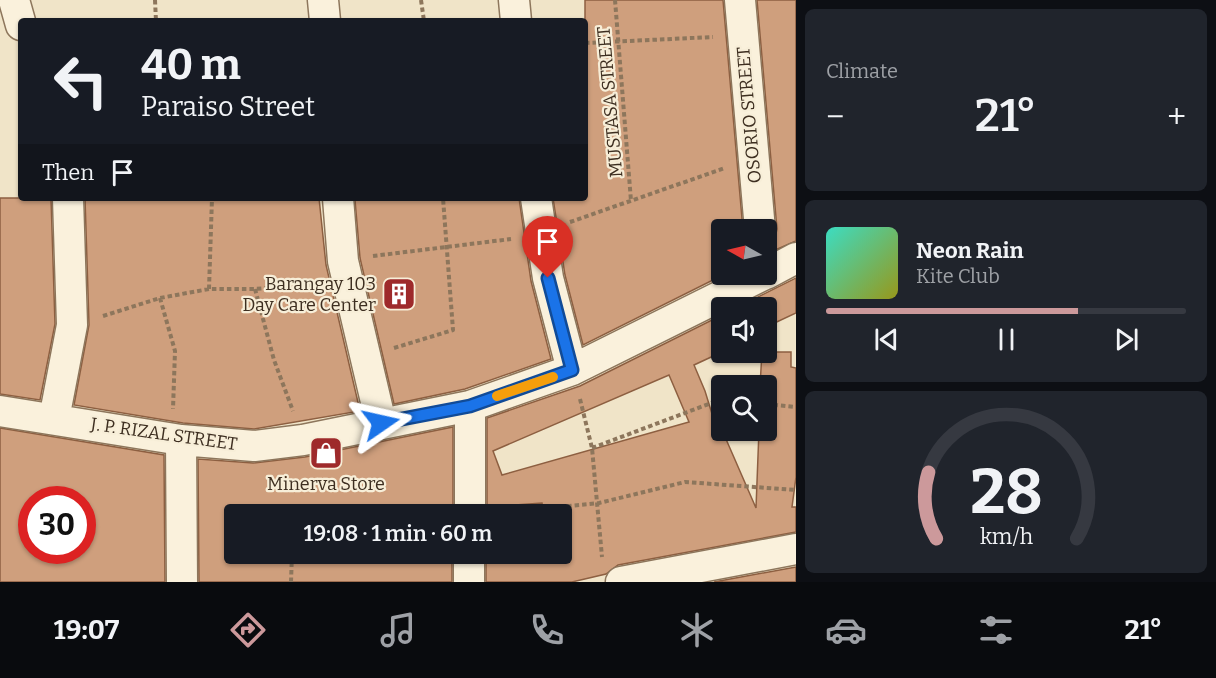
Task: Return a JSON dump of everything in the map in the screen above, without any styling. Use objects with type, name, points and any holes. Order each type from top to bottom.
[{"type":"street","points":[[14,0],[19,18]]},
{"type":"street","points":[[323,0],[325,18]]},
{"type":"street","points":[[514,0],[516,18]]},
{"type":"street","name":"OSORIO STREET","points":[[740,0],[759,219]]},
{"type":"street","points":[[54,418],[72,326],[68,201]]},
{"type":"street","points":[[338,201],[345,271],[381,423]]},
{"type":"street","points":[[536,201],[540,232],[572,370]]},
{"type":"street","name":"J. P. RIZAL STREET","points":[[777,268],[796,258]]},
{"type":"street","name":"J. P. RIZAL STREET","points":[[0,411],[54,418],[176,440],[254,446],[303,440],[470,406],[572,370],[743,285]]},
{"type":"street","points":[[470,406],[480,504]]},
{"type":"street","points":[[176,440],[182,582]]},
{"type":"street","points":[[621,582],[796,549]]},
{"type":"street","points":[[469,582],[470,564]]},
{"type":"path","points":[[155,0],[156,18]]},
{"type":"path","points":[[421,0],[424,18]]},
{"type":"path","name":"MUSTASA STREET","points":[[615,0],[631,201]]},
{"type":"path","points":[[588,43],[742,34]]},
{"type":"path","points":[[540,232],[702,177],[752,156]]},
{"type":"path","points":[[209,289],[212,201]]},
{"type":"path","points":[[364,357],[453,330],[443,201]]},
{"type":"path","points":[[72,326],[160,298],[209,289],[255,289],[345,271],[448,245],[492,243]]},
{"type":"path","points":[[255,289],[274,360],[303,440]]},
{"type":"path","points":[[160,298],[176,351],[176,440]]},
{"type":"path","points":[[572,370],[592,448],[602,560]]},
{"type":"path","points":[[592,448],[711,403]]},
{"type":"path","points":[[777,405],[796,407]]},
{"type":"path","points":[[572,505],[598,503],[685,482],[796,490]]},
{"type":"path","points":[[291,582],[292,564]]},
{"type":"building","points":[[585,0],[723,0],[742,219],[711,219],[711,281],[583,345],[565,275],[553,201],[588,201],[588,18],[585,18]]},
{"type":"building","points":[[757,0],[796,0],[796,241],[777,249]]},
{"type":"building","points":[[0,198],[18,198],[18,201],[51,201],[55,324],[40,400],[0,394]]},
{"type":"building","points":[[85,201],[319,201],[326,265],[360,411],[254,429],[183,423],[74,405],[89,325]]},
{"type":"building","points":[[355,201],[519,201],[531,281],[551,359],[465,389],[394,404],[360,258]]},
{"type":"building","points":[[796,278],[796,313],[777,322],[777,297],[758,297]]},
{"type":"building","points":[[711,320],[711,357],[694,365],[711,410],[711,441],[727,441],[756,508],[759,441],[777,441],[777,375],[761,375],[761,363],[777,363],[777,352],[791,352],[791,367],[796,368],[796,477],[792,507],[796,507],[796,532],[618,565],[606,574],[572,582],[486,582],[486,564],[572,564],[572,504],[487,504],[487,418],[580,386]],"holes":[[[669,375],[689,422],[502,475],[493,451]]]},
{"type":"building","points":[[453,427],[453,504],[224,504],[224,564],[452,564],[452,582],[199,582],[198,459],[253,463],[305,457]]},
{"type":"building","points":[[0,428],[164,455],[165,582],[0,582]]},
{"type":"building","points":[[796,567],[796,582],[714,582]]},
{"type":"slow traffic","points":[[497,396],[553,377]]},
{"type":"place","name":"Barangay 103 Day Care Center","points":[[399,294]]},
{"type":"place","name":"Minerva Store","points":[[326,453]]},
{"type":"route","points":[[381,423],[470,406],[572,370],[548,278]]}]
